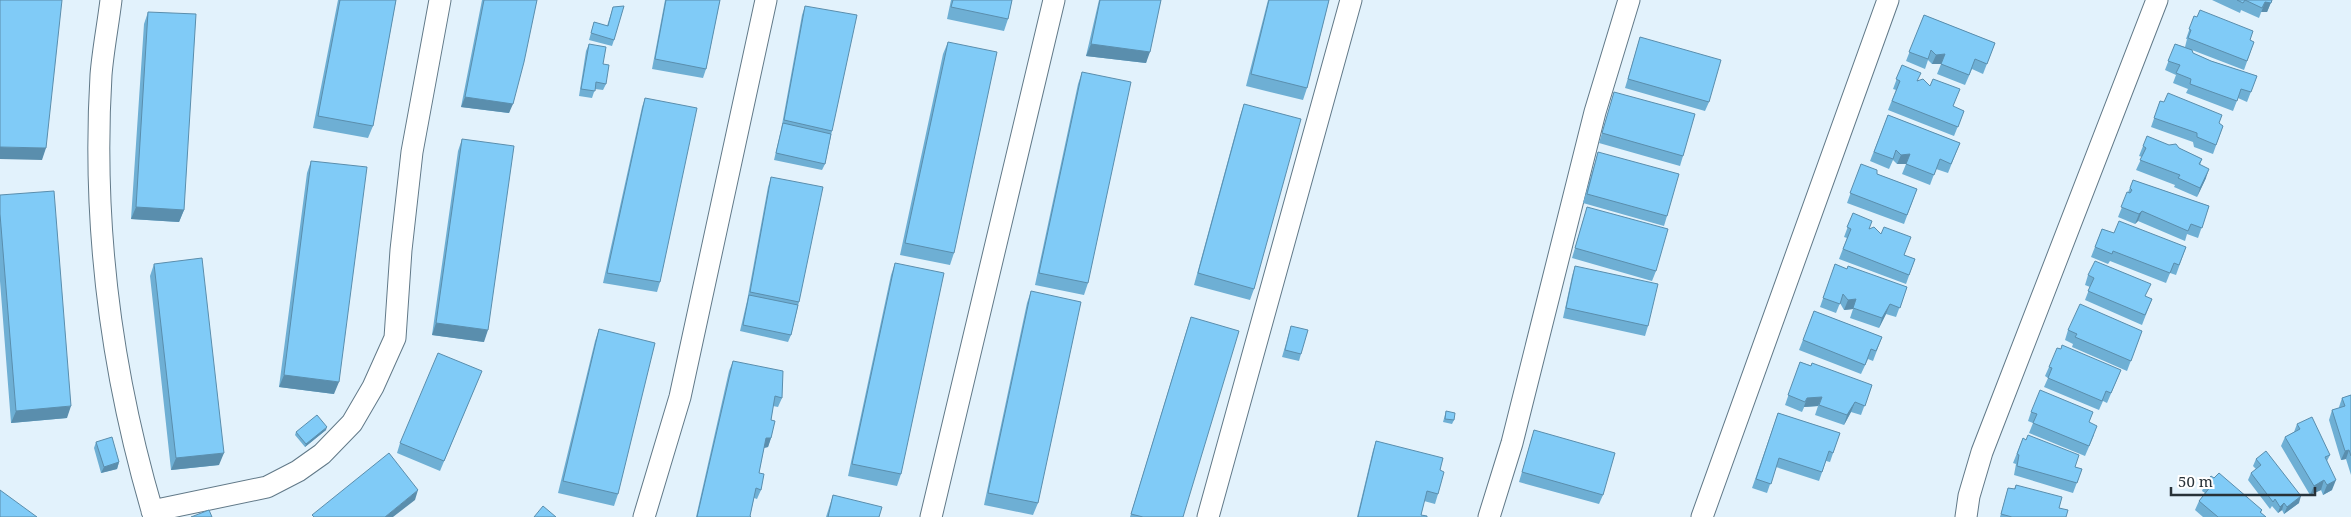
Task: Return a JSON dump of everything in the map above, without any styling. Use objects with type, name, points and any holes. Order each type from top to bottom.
[{"type":"street","points":[[111,0],[101,75],[101,235],[120,384],[133,443],[153,514],[267,487],[298,471],[322,454],[352,423],[373,387],[395,338],[401,250],[412,152],[440,0]]},
{"type":"street","points":[[644,517],[680,397],[766,0]]},
{"type":"street","points":[[931,517],[1054,0]]},
{"type":"street","points":[[1208,517],[1351,0]]},
{"type":"street","points":[[1489,517],[1512,443],[1595,112],[1629,0]]},
{"type":"street","points":[[1702,517],[1888,0]]},
{"type":"street","points":[[1966,517],[1969,496],[1982,452],[2157,0]]},
{"type":"building","points":[[0,0],[62,0],[46,148],[0,147]]},
{"type":"building","points":[[340,0],[396,0],[373,126],[318,116]]},
{"type":"building","points":[[484,0],[537,0],[513,104],[465,97]]},
{"type":"building","points":[[666,0],[720,0],[706,69],[655,59]]},
{"type":"building","points":[[953,0],[1012,0],[1008,19],[951,7]]},
{"type":"building","points":[[1100,0],[1161,0],[1150,52],[1091,44]]},
{"type":"building","points":[[1269,0],[1329,0],[1307,88],[1251,74]]},
{"type":"building","points":[[2245,0],[2272,0],[2271,3],[2265,2],[2262,8]]},
{"type":"building","points":[[624,6],[614,40],[591,33],[594,22],[608,26],[613,7]]},
{"type":"building","points":[[805,6],[857,15],[832,131],[784,120]]},
{"type":"building","points":[[2200,10],[2253,31],[2250,40],[2254,42],[2247,61],[2188,38],[2194,16],[2197,17]]},
{"type":"building","points":[[148,12],[196,14],[184,210],[136,207]]},
{"type":"building","points":[[1924,15],[1995,43],[1987,64],[1975,59],[1969,75],[1941,64],[1945,54],[1936,55],[1931,50],[1928,59],[1909,52]]},
{"type":"building","points":[[1640,37],[1721,60],[1709,102],[1628,79]]},
{"type":"building","points":[[948,42],[997,52],[954,253],[905,243]]},
{"type":"building","points":[[589,44],[606,47],[603,64],[609,65],[606,84],[596,82],[595,91],[581,89]]},
{"type":"building","points":[[2175,44],[2192,50],[2193,53],[2211,61],[2257,76],[2251,92],[2241,89],[2237,101],[2190,84],[2191,79],[2176,73],[2180,65],[2168,61]]},
{"type":"building","points":[[1902,65],[1921,73],[1917,81],[1923,79],[1930,86],[1933,79],[1960,89],[1953,106],[1964,111],[1958,127],[1892,101],[1900,81],[1896,79]]},
{"type":"building","points":[[1082,72],[1131,82],[1088,283],[1039,273]]},
{"type":"building","points":[[1614,92],[1695,114],[1683,156],[1602,133]]},
{"type":"building","points":[[2168,93],[2222,115],[2219,123],[2223,126],[2216,145],[2197,137],[2197,133],[2154,118],[2160,101],[2164,102]]},
{"type":"building","points":[[645,98],[697,108],[660,282],[607,273]]},
{"type":"building","points":[[1244,104],[1301,119],[1254,289],[1198,273]]},
{"type":"building","points":[[1888,115],[1960,143],[1951,164],[1940,159],[1934,175],[1906,164],[1910,154],[1901,155],[1896,150],[1893,159],[1874,152]]},
{"type":"building","points":[[783,123],[831,134],[825,164],[776,153]]},
{"type":"building","points":[[2147,136],[2169,145],[2176,144],[2179,148],[2202,159],[2199,164],[2209,169],[2200,188],[2178,178],[2180,175],[2140,160],[2146,148],[2143,146]]},
{"type":"building","points":[[462,139],[514,146],[488,330],[436,323]]},
{"type":"building","points":[[1598,152],[1679,174],[1667,216],[1587,194]]},
{"type":"building","points":[[311,161],[367,167],[339,382],[284,375]]},
{"type":"building","points":[[1861,164],[1877,170],[1877,174],[1917,189],[1907,215],[1850,193]]},
{"type":"building","points":[[771,177],[823,187],[799,302],[750,292]]},
{"type":"building","points":[[2133,180],[2209,206],[2202,228],[2191,224],[2188,231],[2142,211],[2139,214],[2121,207],[2127,192],[2130,193],[2132,190],[2130,188]]},
{"type":"building","points":[[54,191],[71,406],[16,411],[0,195]]},
{"type":"building","points":[[1587,207],[1668,229],[1656,271],[1575,248]]},
{"type":"building","points":[[1853,213],[1872,221],[1869,229],[1874,227],[1881,234],[1884,227],[1911,237],[1904,255],[1915,259],[1909,275],[1843,249],[1851,229],[1847,227]]},
{"type":"building","points":[[2119,221],[2186,247],[2179,265],[2174,263],[2170,273],[2113,251],[2112,254],[2095,247],[2102,229],[2114,233]]},
{"type":"building","points":[[202,258],[224,453],[176,458],[154,264]]},
{"type":"building","points":[[2095,261],[2151,284],[2145,296],[2152,299],[2145,315],[2088,291],[2094,278],[2088,275]]},
{"type":"building","points":[[895,263],[944,273],[901,474],[852,464]]},
{"type":"building","points":[[1835,264],[1847,269],[1848,266],[1907,287],[1900,308],[1890,304],[1882,318],[1853,308],[1856,299],[1848,300],[1843,294],[1840,304],[1823,298]]},
{"type":"building","points":[[1575,266],[1658,284],[1648,326],[1566,308]]},
{"type":"building","points":[[1031,291],[1081,302],[1038,503],[988,493]]},
{"type":"building","points":[[749,295],[798,305],[791,335],[743,325]]},
{"type":"building","points":[[2080,304],[2142,331],[2131,361],[2075,337],[2077,334],[2068,330]]},
{"type":"building","points":[[1814,311],[1882,337],[1876,351],[1871,349],[1865,365],[1803,340]]},
{"type":"building","points":[[1191,317],[1239,331],[1183,517],[1143,517],[1131,514]]},
{"type":"building","points":[[1291,326],[1308,330],[1301,354],[1285,350]]},
{"type":"building","points":[[599,329],[655,343],[618,494],[563,481]]},
{"type":"building","points":[[2062,345],[2121,370],[2111,393],[2106,391],[2102,401],[2048,378],[2052,368],[2049,367],[2057,348],[2061,349]]},
{"type":"building","points":[[438,353],[482,371],[444,461],[400,443]]},
{"type":"building","points":[[733,361],[783,371],[782,398],[775,396],[771,420],[775,421],[771,438],[766,438],[759,473],[764,474],[761,490],[756,488],[751,517],[697,517]]},
{"type":"building","points":[[1800,362],[1811,366],[1812,363],[1872,385],[1865,406],[1855,402],[1847,415],[1819,405],[1822,397],[1807,398],[1805,402],[1788,395]]},
{"type":"building","points":[[2040,390],[2093,412],[2089,422],[2097,426],[2089,446],[2033,423],[2037,414],[2031,412]]},
{"type":"building","points":[[2351,395],[2351,456],[2349,450],[2345,451],[2332,410],[2345,406],[2342,398]]},
{"type":"building","points":[[1446,411],[1455,413],[1454,420],[1445,419]]},
{"type":"building","points":[[1778,413],[1840,433],[1833,453],[1829,451],[1822,472],[1779,458],[1771,484],[1756,479]]},
{"type":"building","points":[[317,415],[327,427],[306,444],[296,432]]},
{"type":"building","points":[[2312,417],[2330,455],[2325,457],[2336,480],[2327,485],[2324,480],[2314,486],[2285,437],[2300,429],[2297,424]]},
{"type":"building","points":[[1534,430],[1615,453],[1603,495],[1522,472]]},
{"type":"building","points":[[2028,435],[2079,455],[2075,467],[2082,469],[2077,483],[2017,466],[2019,455],[2017,454],[2023,438],[2026,440]]},
{"type":"building","points":[[112,437],[119,462],[104,467],[96,442]]},
{"type":"building","points":[[1376,441],[1443,458],[1440,470],[1444,472],[1438,494],[1427,491],[1421,515],[1427,517],[1358,517]]},
{"type":"building","points":[[2266,451],[2301,496],[2287,507],[2284,503],[2280,507],[2275,499],[2273,502],[2251,473],[2261,465],[2256,459]]},
{"type":"building","points":[[389,453],[418,490],[385,517],[314,517],[312,515]]},
{"type":"building","points":[[2219,473],[2262,510],[2260,512],[2266,517],[2218,517],[2199,501],[2211,486],[2206,482],[2211,476],[2214,478]]},
{"type":"building","points":[[2016,485],[2062,497],[2059,508],[2068,510],[2066,517],[2012,517],[2001,514],[2008,488],[2015,489]]},
{"type":"building","points":[[0,490],[37,517],[0,517]]},
{"type":"building","points":[[833,495],[882,507],[879,517],[828,517]]},
{"type":"building","points":[[543,506],[556,517],[534,517]]},
{"type":"building","points":[[209,510],[212,517],[191,517]]}]
